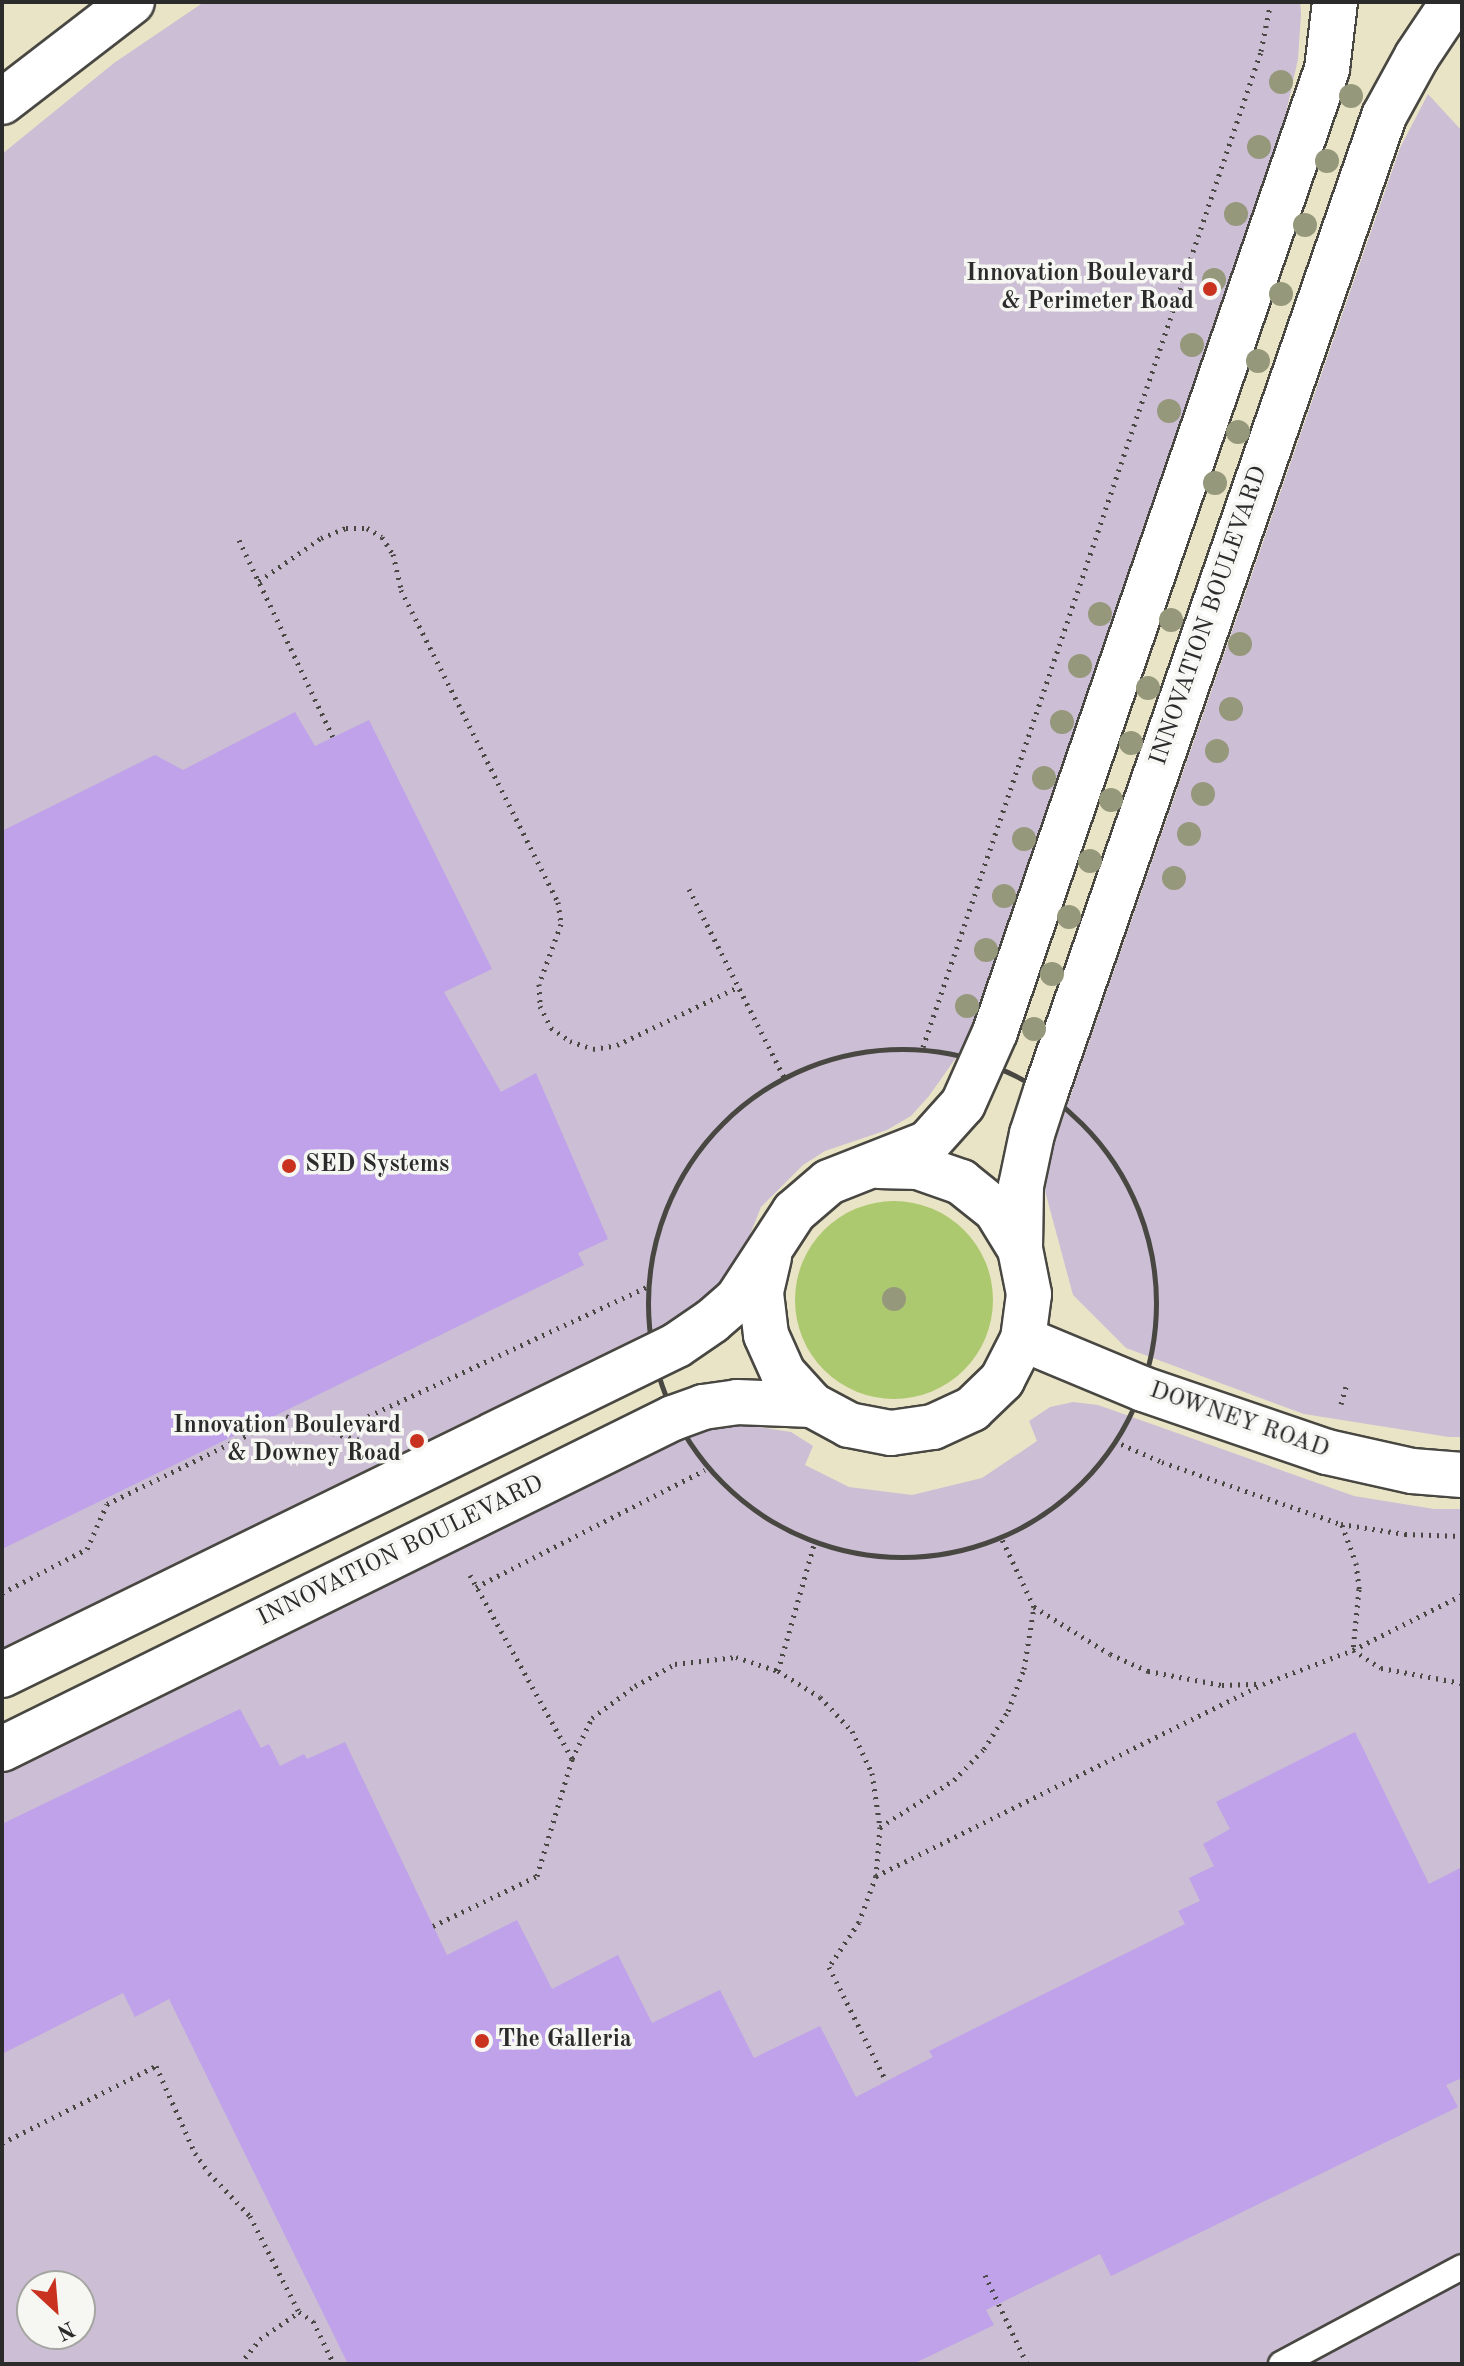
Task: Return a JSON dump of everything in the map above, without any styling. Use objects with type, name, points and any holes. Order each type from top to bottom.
[{"type":"street","points":[[2,102],[132,2]]},
{"type":"street","name":"INNOVATION BOULEVARD","points":[[2,1675],[652,1356],[712,1321],[738,1298],[794,1212],[817,1192],[829,1182],[928,1143],[963,1104],[983,1063],[1327,69],[1335,2]]},
{"type":"street","name":"INNOVATION BOULEVARD","points":[[770,1251],[761,1293],[766,1335],[783,1373],[812,1405],[849,1425],[891,1433],[933,1427],[972,1409],[1002,1380],[1023,1339],[1029,1294],[1020,1249],[1021,1186],[1032,1134],[1046,1091],[1384,116],[1417,56],[1453,2]]},
{"type":"street","name":"INNOVATION BOULEVARD","points":[[871,1166],[918,1167],[961,1182],[996,1210],[1020,1249]]},
{"type":"street","name":"DOWNEY ROAD","points":[[1023,1339],[1143,1389],[1327,1452],[1412,1471],[1462,1475]]},
{"type":"street","name":"INNOVATION BOULEVARD","points":[[2,1749],[673,1418],[703,1407],[737,1402],[812,1405]]},
{"type":"lane","points":[[1281,2364],[1462,2267]]},
{"type":"path","points":[[923,1047],[1246,95],[1270,6]]},
{"type":"path","points":[[259,581],[321,538],[346,528],[367,528],[388,546],[393,554],[401,590],[558,902],[561,924],[539,984],[540,1006],[551,1028],[570,1041],[593,1049],[617,1045],[740,986]]},
{"type":"path","points":[[239,540],[333,737]]},
{"type":"path","points":[[689,889],[784,1077]]},
{"type":"path","points":[[878,1046],[923,1047],[983,1063],[1046,1091],[1073,1113],[1115,1163],[1143,1221],[1157,1282],[1157,1343],[1143,1389],[1133,1413],[1100,1461],[1048,1509],[1001,1537],[936,1558],[871,1559],[814,1545],[753,1513],[705,1470],[673,1418],[652,1356],[645,1318],[653,1247],[665,1210],[700,1149],[748,1103],[784,1077],[878,1046]]},
{"type":"path","points":[[2,1593],[87,1549],[107,1504],[286,1416],[332,1433],[647,1287]]},
{"type":"path","points":[[1114,1441],[1162,1462],[1341,1524],[1405,1534],[1462,1536]]},
{"type":"path","points":[[476,1587],[705,1470]]},
{"type":"path","points":[[1341,1524],[1356,1563],[1359,1589],[1353,1650]]},
{"type":"path","points":[[1001,1537],[1034,1607],[1110,1654],[1148,1671],[1222,1685],[1263,1684]]},
{"type":"path","points":[[778,1671],[814,1545]]},
{"type":"path","points":[[876,1876],[1263,1684],[1353,1650],[1462,1595]]},
{"type":"path","points":[[880,1827],[954,1780],[984,1749],[1008,1711],[1024,1669],[1034,1607]]},
{"type":"path","points":[[1353,1650],[1381,1668],[1462,1683]]},
{"type":"path","points":[[433,1926],[537,1876],[572,1759],[592,1718],[635,1686],[675,1664],[736,1657],[778,1671],[820,1697],[852,1731],[872,1773],[880,1827],[876,1876],[859,1922],[829,1967],[886,2081]]},
{"type":"path","points":[[2,2143],[156,2066],[195,2153],[209,2173],[250,2216],[299,2312],[313,2321],[334,2364]]},
{"type":"path","points":[[985,2275],[1027,2364]]},
{"type":"path","points":[[240,2364],[260,2339],[299,2312]]},
{"type":"shaded area","points":[[204,2],[1300,2],[1301,14],[1298,59],[1284,122],[972,1035],[929,1096],[911,1116],[887,1130],[825,1151],[803,1165],[761,1207],[737,1267],[713,1298],[2,1648],[2,154],[114,63]]},
{"type":"shaded area","points":[[1428,94],[1462,131],[1462,1437],[1304,1414],[1126,1348],[1073,1295],[1045,1191],[1051,1153],[1068,1103],[1400,148]]},
{"type":"shaded area","points":[[1073,1402],[1098,1405],[1354,1496],[1434,1509],[1462,1509],[1462,2364],[2,2364],[2,1772],[698,1429],[733,1423],[791,1432],[813,1446],[805,1465],[849,1487],[912,1495],[982,1478],[1037,1441],[1029,1421],[1050,1407]]},
{"type":"green space","points":[[894,1201],[932,1209],[964,1230],[985,1262],[993,1300],[985,1338],[964,1370],[932,1391],[894,1399],[856,1391],[824,1370],[803,1338],[795,1300],[803,1262],[824,1230],[856,1209]]},
{"type":"building","name":"SED Systems","points":[[295,712],[315,746],[369,720],[492,969],[444,992],[501,1092],[536,1073],[608,1239],[578,1253],[584,1265],[2,1549],[2,831],[155,755],[183,770]]},
{"type":"building","name":"The Galleria","points":[[240,1709],[261,1748],[269,1744],[280,1766],[304,1754],[307,1759],[345,1742],[447,1955],[517,1920],[552,1989],[618,1955],[652,2023],[720,1990],[754,2058],[820,2026],[856,2097],[933,2057],[929,2051],[1185,1924],[1178,1911],[1200,1901],[1189,1878],[1214,1866],[1203,1844],[1230,1829],[1216,1802],[1355,1732],[1429,1884],[1462,1867],[1462,2078],[1446,2085],[1458,2107],[1111,2276],[1100,2254],[986,2310],[994,2325],[913,2364],[348,2364],[169,1999],[135,2017],[123,1993],[2,2054],[2,1824]]},
{"type":"place","name":"Innovation Boulevard & Perimeter Road","points":[[1210,289]]},
{"type":"place","name":"SED Systems","points":[[289,1166]]},
{"type":"place","name":"Innovation Boulevard & Downey Road","points":[[417,1441]]},
{"type":"place","name":"The Galleria","points":[[482,2041]]}]
